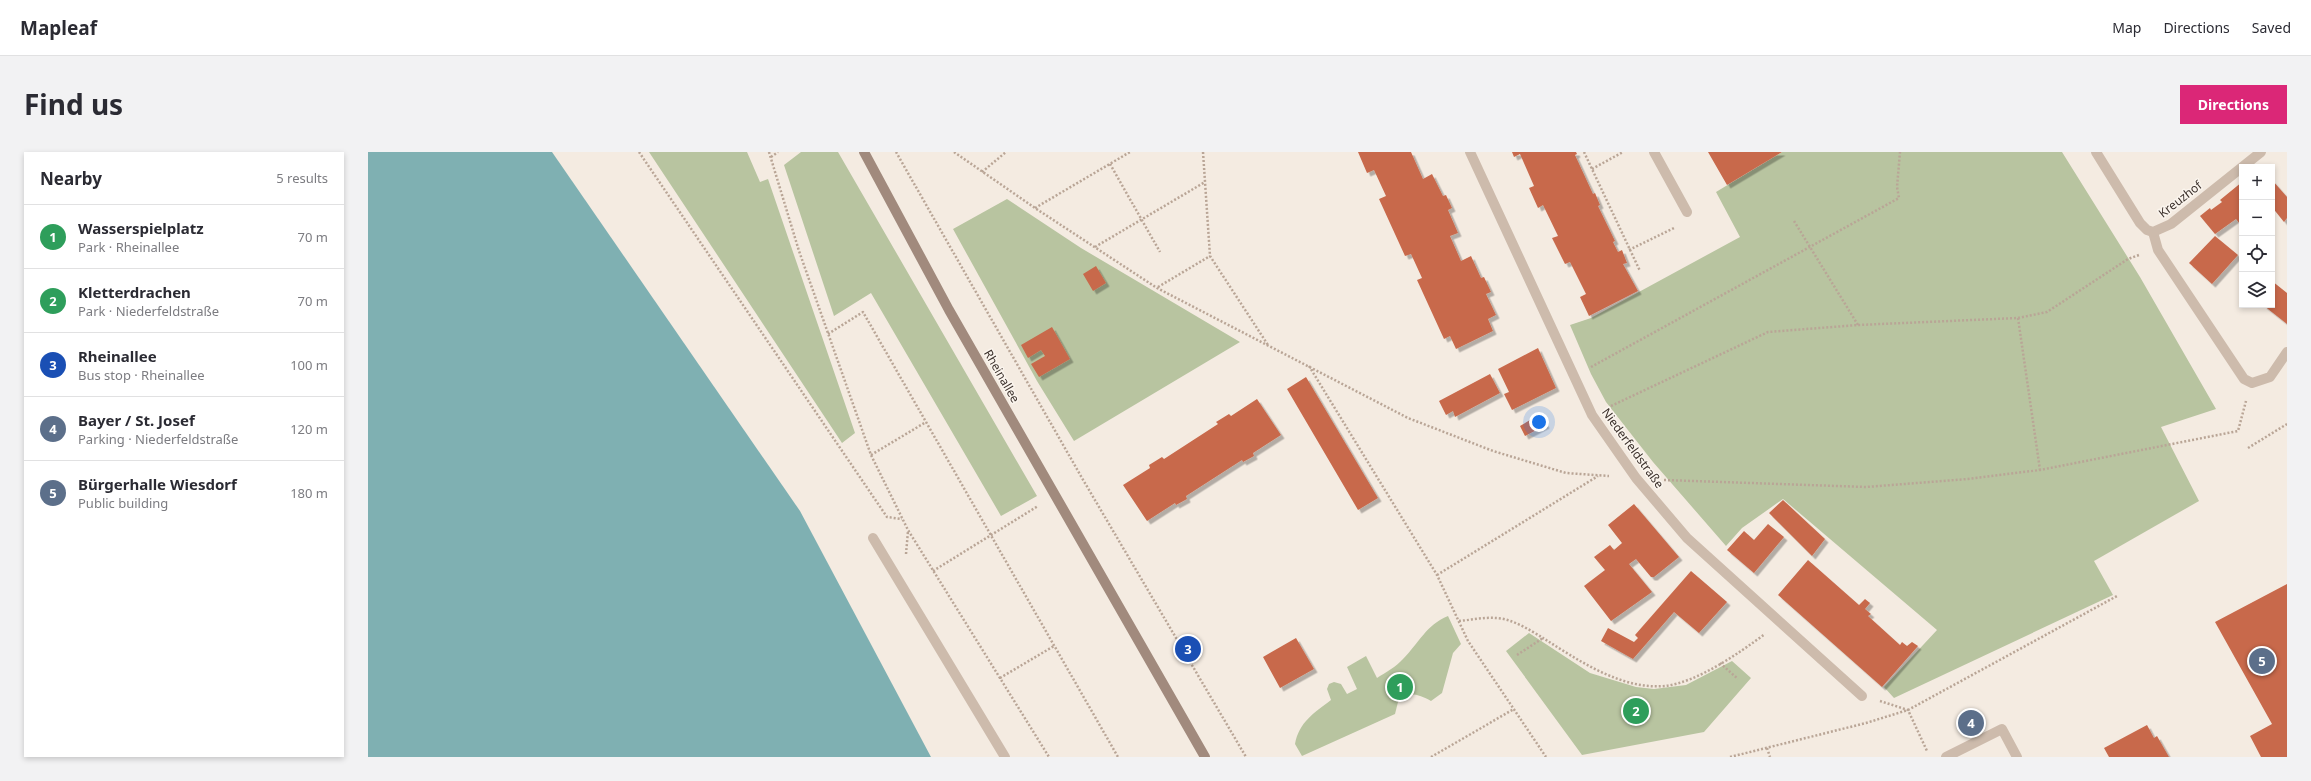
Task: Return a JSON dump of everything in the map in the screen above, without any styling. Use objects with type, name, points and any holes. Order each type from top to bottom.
[{"type":"main road","name":"Rheinallee","points":[[864,152],[949,310],[1205,757]]},
{"type":"street","name":"Niederfeldstraße","points":[[1470,152],[1592,415],[1636,478],[1687,538],[1862,696]]},
{"type":"street","points":[[1654,152],[1687,212]]},
{"type":"street","name":"Kreuzhof","points":[[2096,152],[2140,223],[2147,230],[2153,232],[2171,224],[2261,152]]},
{"type":"street","points":[[2153,232],[2158,250],[2244,379],[2252,383],[2270,377],[2287,352]]},
{"type":"street","points":[[873,538],[1005,757]]},
{"type":"street","points":[[1946,757],[2002,728],[2017,757]]},
{"type":"path","points":[[639,152],[887,516],[903,519]]},
{"type":"path","points":[[769,152],[799,251],[871,455],[908,530],[1049,757]]},
{"type":"path","points":[[770,157],[778,152]]},
{"type":"path","points":[[896,152],[1082,478],[1246,757]]},
{"type":"path","points":[[954,152],[1035,208],[1157,288],[1408,418],[1493,451],[1566,473],[1636,478],[1866,487],[1968,479],[2040,470],[2238,431],[2252,383]]},
{"type":"path","points":[[982,172],[1006,152]]},
{"type":"path","points":[[1035,208],[1130,152]]},
{"type":"path","points":[[1203,152],[1210,256],[1269,345]]},
{"type":"path","points":[[1584,152],[1640,271]]},
{"type":"path","points":[[1592,169],[1623,152]]},
{"type":"path","points":[[1574,376],[1899,198],[1897,187],[1900,152]]},
{"type":"path","points":[[1110,164],[1160,252]]},
{"type":"path","points":[[1095,247],[1205,182]]},
{"type":"path","points":[[1630,250],[1675,227],[1687,212]]},
{"type":"path","points":[[1794,221],[1858,325]]},
{"type":"path","points":[[1592,415],[1768,332],[1858,325],[2018,318],[2047,312],[2128,259],[2158,250]]},
{"type":"path","points":[[1157,288],[1210,256]]},
{"type":"path","points":[[828,334],[863,312],[1118,757]]},
{"type":"path","points":[[2018,318],[2040,470]]},
{"type":"path","points":[[1309,366],[1437,576],[1468,641],[1546,757]]},
{"type":"path","points":[[871,455],[926,422]]},
{"type":"path","points":[[2248,448],[2287,424]]},
{"type":"path","points":[[1437,576],[1598,476]]},
{"type":"path","points":[[933,571],[1034,508]]},
{"type":"path","points":[[906,557],[908,530]]},
{"type":"path","points":[[1730,757],[1908,710],[2117,596]]},
{"type":"path","points":[[1459,621],[1496,618],[1529,630],[1587,667],[1604,674],[1651,686],[1677,683],[1720,663],[1765,634],[1777,619]]},
{"type":"path","points":[[1517,655],[1543,638]]},
{"type":"path","points":[[1000,678],[1054,646]]},
{"type":"path","points":[[1720,663],[1738,679]]},
{"type":"path","points":[[1862,696],[1908,710],[1930,757]]},
{"type":"path","points":[[1431,757],[1514,709]]},
{"type":"path","points":[[1767,748],[1770,757]]},
{"type":"green space","points":[[649,152],[747,152],[760,182],[768,179],[855,433],[842,443]]},
{"type":"green space","points":[[801,152],[838,152],[1037,496],[1001,516],[871,293],[834,316],[784,165]]},
{"type":"green space","points":[[1782,152],[2062,152],[2140,277],[2216,409],[2161,427],[2199,501],[2094,561],[2113,595],[1894,698],[1884,687],[1937,630],[1783,499],[1742,528],[1726,546],[1653,462],[1606,402],[1591,374],[1570,325],[1591,318],[1740,237],[1716,192]]},
{"type":"green space","points":[[1007,199],[1081,248],[1240,342],[1074,441],[1037,381],[953,229]]},
{"type":"green space","points":[[1448,616],[1461,644],[1453,653],[1442,693],[1431,701],[1411,694],[1403,696],[1399,698],[1395,714],[1302,756],[1295,744],[1297,736],[1308,719],[1331,700],[1327,689],[1329,684],[1334,682],[1341,684],[1347,694],[1357,689],[1347,667],[1366,656],[1377,678],[1391,669],[1409,653],[1428,629]]},
{"type":"green space","points":[[1529,633],[1590,673],[1636,687],[1654,689],[1686,685],[1732,661],[1751,678],[1704,732],[1582,755],[1506,651]]},
{"type":"water","points":[[368,152],[552,152],[800,511],[931,757],[368,757]]},
{"type":"building","points":[[1358,152],[1411,152],[1423,179],[1432,174],[1443,196],[1446,195],[1452,208],[1448,210],[1458,233],[1450,236],[1461,261],[1471,256],[1481,278],[1484,277],[1491,292],[1486,294],[1496,315],[1488,319],[1493,331],[1456,349],[1450,336],[1444,339],[1417,280],[1422,278],[1411,254],[1405,256],[1379,199],[1386,196],[1374,170],[1367,173]]},
{"type":"building","points":[[1512,152],[1576,152],[1577,154],[1575,155],[1593,194],[1595,193],[1600,205],[1598,206],[1615,241],[1613,242],[1618,252],[1622,250],[1627,263],[1623,264],[1638,291],[1589,316],[1580,297],[1586,294],[1570,262],[1565,264],[1552,238],[1558,236],[1543,205],[1538,208],[1529,188],[1534,186],[1520,154],[1514,157]]},
{"type":"building","points":[[1708,152],[1782,152],[1727,185]]},
{"type":"building","points":[[2275,183],[2287,197],[2287,218],[2284,222],[2275,211]]},
{"type":"building","points":[[2239,184],[2239,223],[2236,219],[2215,234],[2200,216],[2210,208],[2211,210],[2222,202],[2220,200]]},
{"type":"building","points":[[2215,236],[2238,255],[2212,284],[2189,263]]},
{"type":"building","points":[[1096,266],[1106,283],[1093,291],[1083,274]]},
{"type":"building","points":[[2275,283],[2287,293],[2287,324],[2267,308],[2275,308]]},
{"type":"building","points":[[1052,327],[1070,359],[1039,377],[1031,364],[1045,356],[1041,350],[1028,358],[1021,345]]},
{"type":"building","points":[[1538,348],[1556,388],[1512,410],[1504,394],[1509,392],[1498,369]]},
{"type":"building","points":[[1490,374],[1500,393],[1455,417],[1453,411],[1446,415],[1439,401]]},
{"type":"building","points":[[1306,377],[1378,498],[1358,510],[1287,389]]},
{"type":"building","points":[[1257,399],[1281,435],[1253,453],[1254,456],[1243,462],[1242,460],[1186,496],[1187,499],[1176,505],[1175,503],[1147,521],[1123,485],[1150,468],[1149,465],[1162,457],[1164,459],[1218,424],[1216,422],[1229,414],[1231,416]]},
{"type":"building","points":[[1540,414],[1546,425],[1525,436],[1520,426]]},
{"type":"building","points":[[1783,500],[1825,539],[1812,556],[1769,513]]},
{"type":"building","points":[[1634,504],[1679,557],[1654,577],[1651,577],[1636,559],[1629,564],[1652,592],[1611,621],[1584,586],[1605,570],[1594,557],[1610,545],[1614,550],[1622,543],[1608,525]]},
{"type":"building","points":[[1768,524],[1784,537],[1754,573],[1727,550],[1744,531],[1754,540]]},
{"type":"building","points":[[1808,560],[1859,605],[1865,599],[1870,603],[1865,609],[1871,614],[1868,616],[1900,645],[1902,642],[1907,646],[1912,642],[1918,646],[1882,687],[1778,595]]},
{"type":"building","points":[[1691,571],[1727,602],[1699,633],[1674,612],[1633,659],[1601,641],[1608,628],[1634,642],[1638,638],[1635,635]]},
{"type":"building","points":[[2287,584],[2287,757],[2261,757],[2250,736],[2272,724],[2215,622]]},
{"type":"building","points":[[1296,638],[1314,669],[1280,688],[1263,657]]},
{"type":"building","points":[[2147,725],[2154,738],[2157,736],[2169,757],[2109,757],[2104,748]]},
{"type":"place","name":"Rheinallee","points":[[1188,649]]},
{"type":"place","name":"Bürgerhalle Wiesdorf","points":[[2262,661]]},
{"type":"place","name":"Wasserspielplatz","points":[[1400,687]]},
{"type":"place","name":"Kletterdrachen","points":[[1636,711]]},
{"type":"place","name":"Bayer / St. Josef","points":[[1971,723]]}]
